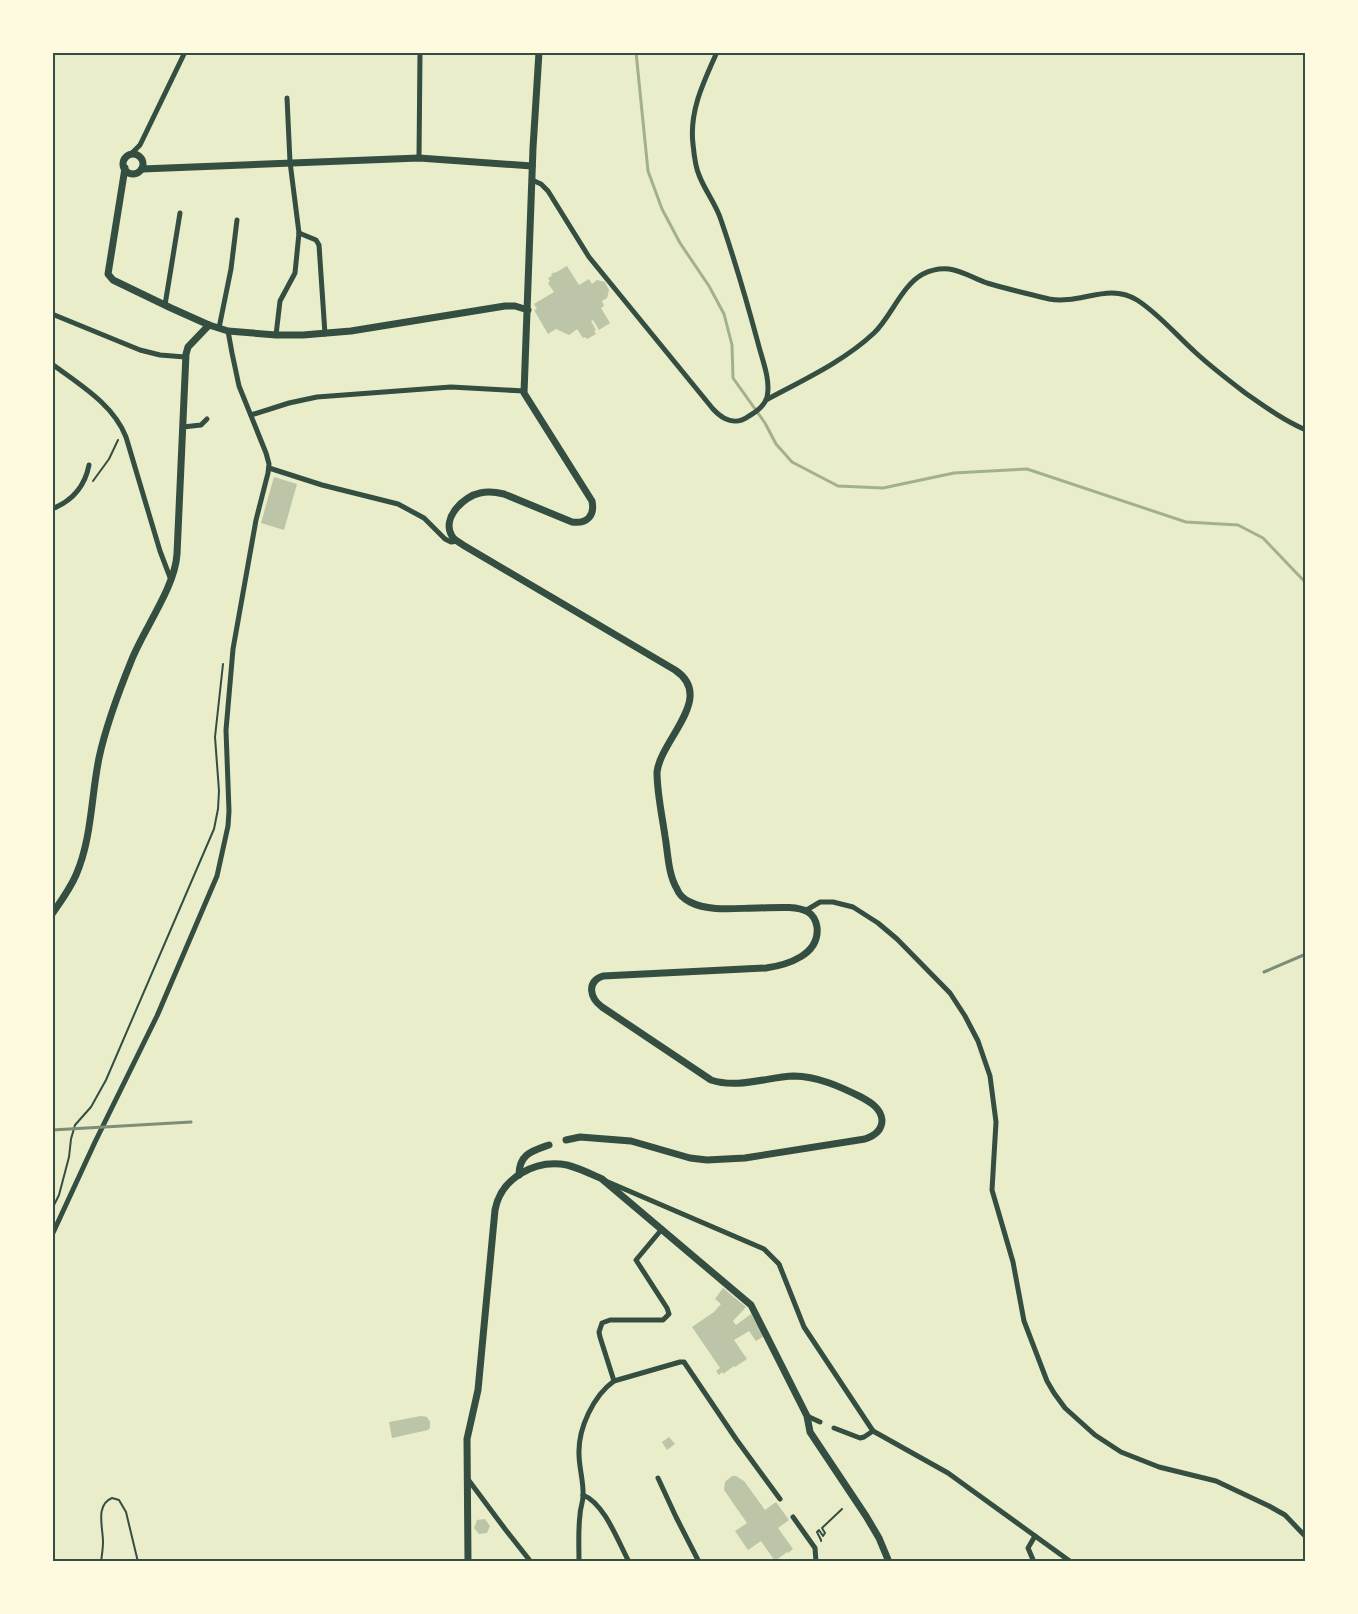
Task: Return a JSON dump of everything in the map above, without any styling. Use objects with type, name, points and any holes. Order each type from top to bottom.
[{"type":"street","points":[[185,52],[140,145],[124,160],[127,170],[123,181],[108,274],[113,280],[209,325],[228,331],[276,335],[325,334],[505,306],[528,310]]},
{"type":"street","points":[[419,158],[420,52]]},
{"type":"street","points":[[540,52],[532,166],[524,391],[592,501],[592,513],[586,521],[572,522],[504,494],[481,492],[464,500],[457,507],[451,518],[450,532],[458,541],[675,670],[687,681],[691,692],[690,702],[661,757],[657,772],[670,867],[676,888],[681,896],[705,907],[805,911],[811,914],[816,921],[817,929],[816,938],[811,947],[804,955],[788,964],[766,968],[603,976],[595,980],[591,989],[592,996],[602,1007],[711,1080],[728,1084],[798,1076],[820,1080],[871,1103],[878,1109],[882,1120],[878,1132],[873,1136],[856,1141],[745,1158],[707,1160],[690,1158],[631,1141],[580,1137],[566,1140]]},
{"type":"street","points":[[717,52],[700,91],[694,113],[692,129],[694,152],[699,175],[719,214],[742,285],[765,368],[768,386],[765,402]]},
{"type":"street","points":[[276,335],[280,301],[295,272],[299,233],[290,162],[287,98]]},
{"type":"street","points":[[140,145],[139,156],[142,166]]},
{"type":"street","points":[[131,154],[139,156]]},
{"type":"street","points":[[142,166],[419,158],[532,166]]},
{"type":"street","points":[[127,170],[136,173],[142,166]]},
{"type":"street","points":[[532,180],[541,184],[548,191],[589,257],[718,414],[725,419],[732,421],[749,417],[765,402],[838,360],[882,325],[917,277],[933,270],[948,269],[987,283],[1055,300],[1070,300],[1116,292],[1129,296],[1149,310],[1222,375],[1270,411],[1305,430]]},
{"type":"street","points":[[165,305],[180,213]]},
{"type":"street","points":[[219,328],[231,269],[237,220]]},
{"type":"street","points":[[299,233],[316,240],[320,245],[325,334]]},
{"type":"street","points":[[52,314],[140,350],[160,355],[185,357]]},
{"type":"street","points":[[52,914],[73,881],[83,854],[89,830],[99,758],[114,709],[133,658],[175,569],[185,357],[188,347],[209,325]]},
{"type":"street","points":[[52,1235],[95,1142],[158,1016],[217,876],[229,818],[226,730],[232,649],[268,468],[266,453],[239,386],[228,331]]},
{"type":"street","points":[[52,364],[105,405],[117,418],[123,429],[171,580]]},
{"type":"street","points":[[251,415],[316,397],[451,387],[524,391]]},
{"type":"street","points":[[183,427],[201,425],[207,418]]},
{"type":"street","points":[[52,509],[68,501],[78,491],[89,465]]},
{"type":"street","points":[[268,468],[398,504],[424,518],[443,538],[458,541]]},
{"type":"street","points":[[805,911],[820,902],[833,902],[853,908],[878,923],[951,993],[969,1024],[990,1076],[996,1122],[992,1190],[1013,1262],[1024,1321],[1047,1381],[1065,1408],[1095,1435],[1121,1452],[1159,1467],[1216,1481],[1285,1515],[1305,1537]]},
{"type":"street","points":[[519,1175],[520,1165],[525,1156],[549,1144]]},
{"type":"street","points":[[468,1562],[467,1439],[478,1390],[498,1196],[519,1175],[541,1166],[557,1164],[578,1168],[764,1249],[779,1264],[804,1327],[873,1431],[948,1473],[1071,1562]]},
{"type":"street","points":[[602,1179],[751,1305],[807,1416],[809,1430],[866,1516],[889,1562]]},
{"type":"street","points":[[614,1381],[600,1337],[602,1323],[610,1320],[663,1320],[669,1314],[636,1260],[662,1229]]},
{"type":"street","points":[[579,1562],[580,1513],[583,1495],[579,1455],[581,1433],[585,1419],[595,1402],[607,1386],[614,1381],[684,1362],[780,1499]]},
{"type":"street","points":[[807,1416],[820,1422]]},
{"type":"street","points":[[834,1428],[860,1438],[873,1431]]},
{"type":"street","points":[[467,1478],[531,1562]]},
{"type":"street","points":[[658,1478],[699,1562]]},
{"type":"street","points":[[583,1495],[592,1499],[600,1508],[628,1562]]},
{"type":"street","points":[[793,1517],[815,1548],[816,1562]]},
{"type":"street","points":[[1034,1562],[1028,1548],[1035,1536]]},
{"type":"path","points":[[88,486],[98,476],[123,429]]},
{"type":"path","points":[[52,1209],[59,1195],[75,1125],[94,1103],[111,1070],[214,829],[219,786],[215,737],[222,666],[232,649]]},
{"type":"path","points":[[101,1562],[102,1508],[104,1503],[112,1498],[119,1500],[126,1512],[138,1562]]},
{"type":"path","points":[[822,1540],[817,1532],[819,1530],[823,1536],[825,1533],[822,1528],[842,1509]]},
{"type":"building","points":[[567,266],[579,285],[589,279],[592,284],[597,280],[605,282],[609,290],[607,298],[602,301],[604,306],[601,308],[610,323],[599,330],[593,320],[591,321],[596,334],[587,339],[583,338],[577,329],[569,335],[556,329],[548,334],[534,310],[537,309],[534,304],[554,292],[548,283],[551,274]]},
{"type":"building","points":[[274,477],[297,484],[284,530],[261,523]]},
{"type":"building","points":[[723,1288],[746,1307],[733,1321],[736,1325],[751,1314],[764,1336],[756,1341],[749,1331],[734,1340],[747,1359],[719,1375],[716,1371],[720,1368],[692,1327],[714,1312],[721,1304],[715,1299]]},
{"type":"building","points":[[427,1417],[430,1422],[428,1430],[392,1438],[389,1422]]},
{"type":"building","points":[[669,1437],[675,1444],[667,1450],[662,1442]]},
{"type":"building","points":[[732,1476],[744,1481],[765,1510],[776,1502],[789,1520],[778,1528],[793,1549],[775,1561],[761,1541],[748,1550],[735,1531],[747,1523],[724,1490],[725,1482]]},
{"type":"building","points":[[485,1519],[490,1526],[487,1533],[479,1534],[474,1528],[477,1520]]},
{"type":"waterway","points":[[636,52],[648,171],[662,209],[724,314],[732,345],[733,378],[765,423],[776,444],[792,462],[838,486],[883,488],[954,473],[1027,469],[1186,522],[1238,525],[1263,538],[1306,583]]},
{"type":"railway","points":[[1264,972],[1306,954]]},
{"type":"railway","points":[[52,1130],[191,1122]]}]
